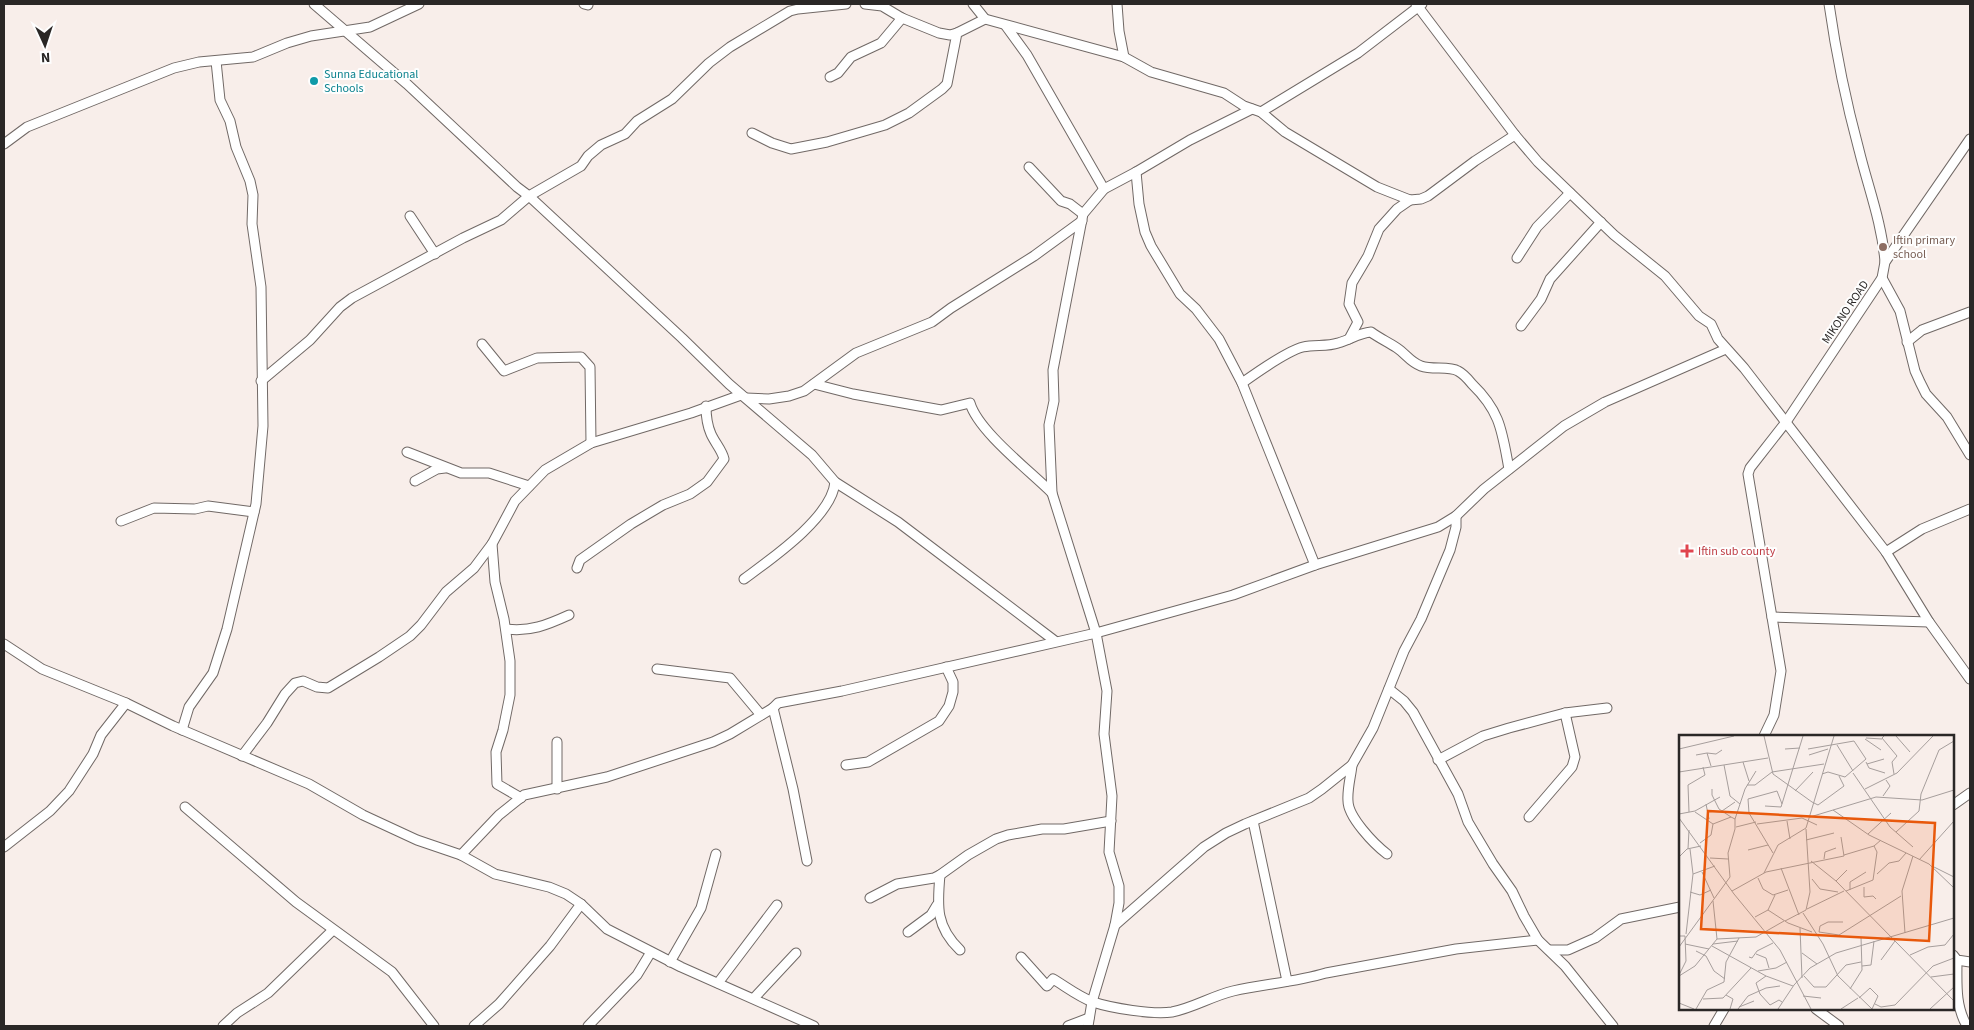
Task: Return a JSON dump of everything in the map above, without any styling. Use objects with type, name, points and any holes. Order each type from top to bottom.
[{"type":"street","points":[[314,4],[348,32],[529,196],[743,396],[812,455],[835,482],[898,522],[1055,641]]},
{"type":"street","points":[[4,144],[28,127],[124,87],[186,64],[253,57],[287,43],[311,36],[348,32],[370,27],[419,4]]},
{"type":"street","points":[[261,381],[310,340],[340,307],[352,298],[500,220],[529,196],[581,166],[588,156],[601,145],[625,134],[637,121],[672,99],[709,62],[781,16],[798,9],[846,4]]},
{"type":"street","points":[[865,4],[882,6],[902,18],[940,34],[950,35],[957,33],[985,19]]},
{"type":"street","points":[[973,4],[985,19],[1124,57],[1151,72],[1224,94],[1261,112],[1285,132],[1365,180],[1390,194],[1410,200],[1428,196],[1474,160],[1514,135]]},
{"type":"street","points":[[1117,4],[1119,31],[1124,57]]},
{"type":"street","points":[[1829,4],[1836,48],[1856,140],[1881,233],[1885,262]]},
{"type":"street","points":[[1261,112],[1358,53],[1419,5],[1514,135],[1538,162],[1614,235],[1664,276],[1699,316],[1711,324],[1718,339],[1744,368],[1886,552],[1929,622],[1970,678]]},
{"type":"street","points":[[830,77],[838,73],[851,57],[881,43],[902,18]]},
{"type":"street","points":[[1006,26],[1028,55],[1104,189]]},
{"type":"street","points":[[752,133],[772,143],[791,148],[827,142],[885,125],[909,113],[947,84],[957,33]]},
{"type":"street","points":[[182,730],[189,707],[212,673],[219,655],[254,512],[262,426],[260,287],[252,224],[252,188],[236,147],[230,120],[220,100],[216,61]]},
{"type":"street","points":[[242,756],[267,723],[285,694],[295,683],[303,681],[317,687],[328,688],[399,644],[420,625],[446,592],[474,568],[492,544],[515,501],[544,470],[591,443],[691,413],[706,406],[743,396],[769,399],[790,396],[804,391],[856,353],[932,322],[1034,256],[1082,218],[1104,189],[1136,172],[1174,148],[1252,109]]},
{"type":"street","name":"MIKONO ROAD","points":[[1764,735],[1774,715],[1781,672],[1748,474],[1750,468],[1786,422],[1882,278],[1885,262],[1970,139]]},
{"type":"street","points":[[1029,167],[1061,201],[1070,204],[1082,218]]},
{"type":"street","points":[[1136,172],[1139,204],[1145,232],[1157,258],[1180,294],[1196,309],[1219,339],[1242,383],[1315,565]]},
{"type":"street","points":[[1517,258],[1537,226],[1570,192]]},
{"type":"street","points":[[1348,340],[1358,322],[1349,304],[1352,283],[1368,256],[1379,229],[1397,209],[1410,200]]},
{"type":"street","points":[[410,216],[435,254]]},
{"type":"street","points":[[1068,1026],[1088,1022],[1119,903],[1119,886],[1109,852],[1112,796],[1104,734],[1107,692],[1096,633],[1052,493],[1049,425],[1054,401],[1053,370],[1082,218]]},
{"type":"street","points":[[1521,326],[1541,299],[1550,279],[1601,222]]},
{"type":"street","points":[[1882,278],[1900,311],[1915,371],[1926,394],[1947,417],[1970,456]]},
{"type":"street","points":[[1907,342],[1922,330],[1970,312]]},
{"type":"street","points":[[1242,383],[1264,367],[1302,347],[1335,344],[1348,340],[1361,332],[1371,332],[1397,348],[1408,360],[1436,369],[1452,369],[1462,374],[1488,400],[1497,415],[1509,469]]},
{"type":"street","points":[[482,344],[504,371],[537,358],[581,357],[590,367],[591,443]]},
{"type":"street","points":[[461,855],[499,815],[521,798],[607,778],[713,742],[730,734],[778,703],[842,691],[1096,633],[1233,594],[1315,565],[1438,527],[1456,516],[1509,469],[1564,426],[1605,402],[1726,349]]},
{"type":"street","points":[[814,384],[853,394],[941,410],[970,403],[973,413],[983,427],[1052,493]]},
{"type":"street","points":[[577,568],[580,560],[622,530],[663,505],[690,494],[707,482],[713,475],[724,459],[710,433],[706,406]]},
{"type":"street","points":[[407,452],[461,473],[489,473],[529,486]]},
{"type":"street","points":[[414,481],[437,468],[446,468]]},
{"type":"street","points":[[744,579],[768,562],[812,524],[828,505],[834,492],[835,482]]},
{"type":"street","points":[[122,521],[154,508],[195,509],[208,506],[254,512]]},
{"type":"street","points":[[1886,552],[1922,530],[1970,509]]},
{"type":"street","points":[[1387,854],[1376,845],[1349,809],[1347,801],[1352,765],[1372,728],[1404,651],[1421,618],[1450,550],[1456,527],[1456,516]]},
{"type":"street","points":[[492,544],[495,582],[506,629],[510,661],[510,695],[503,730],[496,752],[498,784],[521,798]]},
{"type":"street","points":[[506,629],[520,631],[542,627],[569,615]]},
{"type":"street","points":[[1772,617],[1929,622]]},
{"type":"street","points":[[4,645],[42,669],[126,703],[182,730],[309,784],[363,815],[418,840],[461,855],[495,874],[549,887],[566,894],[581,904],[607,929],[670,962],[814,1026]]},
{"type":"street","points":[[846,765],[868,762],[939,722],[949,706],[954,687],[946,667]]},
{"type":"street","points":[[657,669],[730,678],[761,715]]},
{"type":"street","points":[[1389,689],[1404,701],[1413,712],[1458,794],[1468,822],[1493,864],[1512,891],[1538,940],[1565,966],[1613,1026]]},
{"type":"street","points":[[4,847],[50,811],[69,791],[93,754],[101,735],[126,703]]},
{"type":"street","points":[[773,708],[793,789],[807,861]]},
{"type":"street","points":[[1438,760],[1483,736],[1565,713],[1607,708]]},
{"type":"street","points":[[1529,817],[1572,767],[1575,757],[1565,713]]},
{"type":"street","points":[[557,742],[557,789]]},
{"type":"street","points":[[1114,925],[1204,848],[1226,833],[1309,798],[1322,790],[1352,765]]},
{"type":"street","points":[[1954,804],[1970,793]]},
{"type":"street","points":[[186,807],[296,902],[392,972],[434,1026]]},
{"type":"street","points":[[870,898],[897,884],[934,878],[996,839],[1042,830],[1064,829],[1111,821]]},
{"type":"street","points":[[1253,821],[1287,981]]},
{"type":"street","points":[[670,962],[701,908],[716,854]]},
{"type":"street","points":[[940,875],[937,905],[949,939],[960,950]]},
{"type":"street","points":[[474,1026],[499,1004],[550,946],[581,904]]},
{"type":"street","points":[[718,983],[777,905]]},
{"type":"street","points":[[908,932],[932,914],[937,905]]},
{"type":"street","points":[[1549,950],[1568,950],[1596,938],[1621,918],[1679,907]]},
{"type":"street","points":[[223,1026],[237,1013],[268,993],[334,930]]},
{"type":"street","points":[[1021,957],[1047,986],[1053,979],[1092,1002],[1142,1011],[1171,1012],[1229,992],[1306,979],[1326,973],[1422,955],[1538,940]]},
{"type":"street","points":[[588,1026],[637,975],[651,952]]},
{"type":"street","points":[[754,998],[796,953]]},
{"type":"street","points":[[1967,1026],[1962,1018],[1957,994],[1955,957],[1970,962]]},
{"type":"street","points":[[1714,1026],[1723,1010]]},
{"type":"street","points":[[1817,1010],[1840,1026]]},
{"type":"place","name":"Sunna Educational Schools","points":[[314,81]]},
{"type":"place","name":"Iftin primary school","points":[[1883,247]]},
{"type":"place","name":"Iftin sub county","points":[[1687,551]]}]
